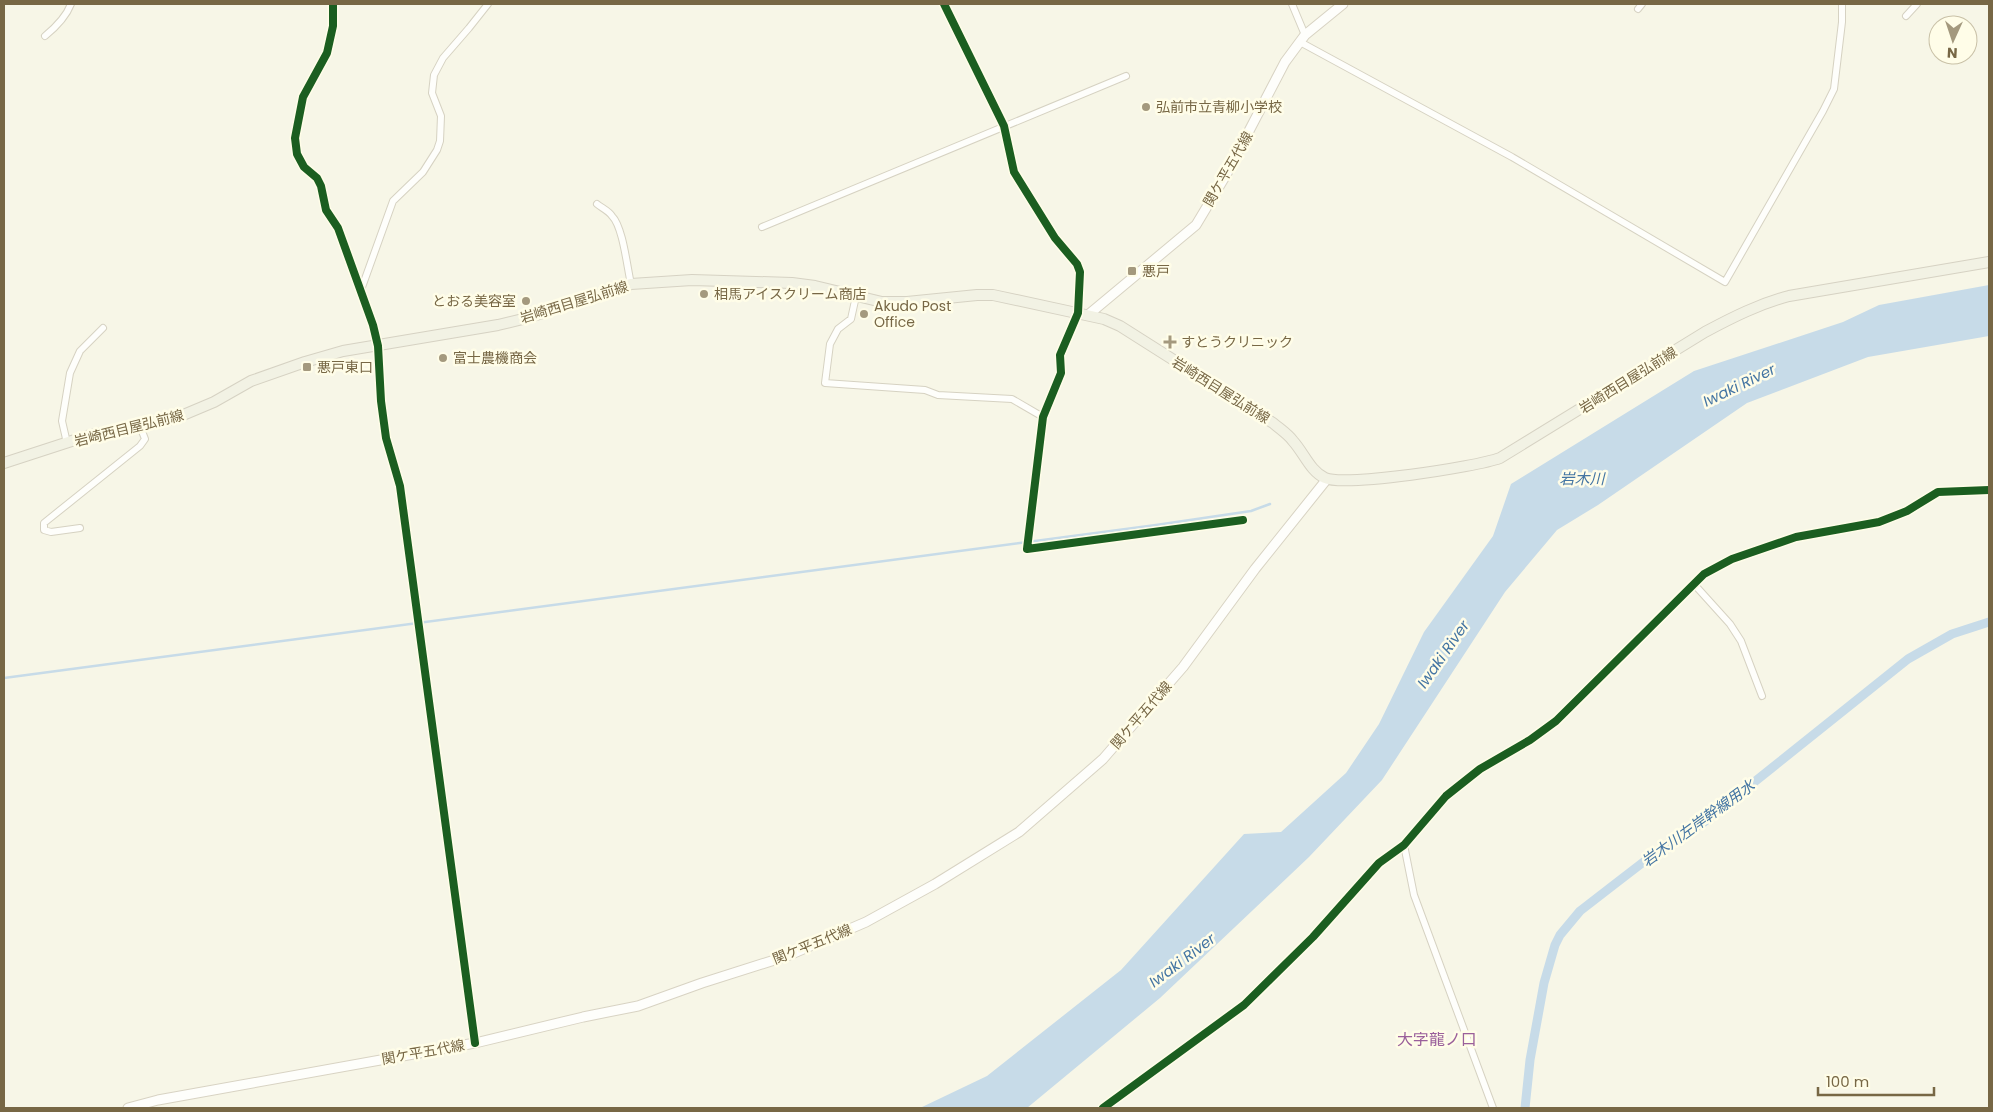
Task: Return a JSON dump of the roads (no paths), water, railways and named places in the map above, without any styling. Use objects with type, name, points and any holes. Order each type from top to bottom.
[{"type":"main road","name":"関ケ平五代線","points":[[1083,314],[1196,225],[1226,175],[1285,62],[1303,39],[1343,4]]},
{"type":"main road","name":"岩崎西目屋弘前線","points":[[4,463],[87,436],[176,418],[200,409],[251,381],[305,362],[343,352],[498,325],[527,318],[631,284],[692,280],[792,283],[893,302],[993,295],[1083,314],[1120,326],[1273,423],[1294,441],[1317,473],[1327,479],[1353,480],[1386,477],[1462,468],[1489,462],[1520,447],[1706,332],[1757,306],[1789,296],[1989,262]]},
{"type":"main road","name":"関ケ平五代線","points":[[128,1108],[158,1100],[475,1043],[638,1006],[787,956],[866,922],[935,884],[1020,832],[1103,759],[1171,681],[1255,569],[1327,479]]},
{"type":"street","points":[[46,36],[59,24],[71,4]]},
{"type":"street","points":[[333,4],[333,26],[327,53],[303,97],[295,138],[297,154],[304,167],[317,178],[326,210],[338,228],[349,262],[361,290],[378,346],[381,401],[386,438],[400,486],[475,1043]]},
{"type":"street","points":[[361,290],[393,201],[423,172],[437,150],[440,141],[441,116],[432,93],[434,75],[443,58],[488,4]]},
{"type":"street","points":[[944,4],[1004,126],[1014,172],[1055,238],[1077,264],[1080,272],[1083,314],[1060,355],[1061,373],[1043,417],[1027,549],[1243,520]]},
{"type":"street","points":[[1292,4],[1303,39],[1512,157],[1725,282],[1834,89],[1842,22],[1842,4]]},
{"type":"street","points":[[1906,16],[1917,4]]},
{"type":"street","points":[[762,227],[1126,76]]},
{"type":"street","points":[[597,204],[604,211],[612,215],[621,231],[623,250],[631,284]]},
{"type":"street","points":[[856,296],[851,319],[838,329],[830,344],[825,383],[925,390],[938,395],[1012,399],[1043,417]]},
{"type":"street","points":[[67,444],[62,420],[70,372],[80,351],[103,328]]},
{"type":"street","points":[[80,528],[51,532],[44,530],[44,523],[140,446],[145,439],[140,426]]},
{"type":"street","points":[[1103,1108],[1244,1005],[1313,938],[1379,863],[1404,845],[1446,796],[1480,769],[1530,740],[1556,721],[1704,574],[1732,559],[1796,537],[1879,522],[1907,511],[1938,492],[1989,490]]},
{"type":"street","points":[[1693,583],[1730,624],[1741,641],[1762,696]]},
{"type":"street","points":[[1404,845],[1414,895],[1493,1108]]},
{"type":"water","name":"岩木川","points":[[1989,285],[1989,336],[1868,357],[1747,403],[1598,505],[1557,530],[1505,592],[1382,780],[1309,857],[1160,998],[1027,1108],[920,1108],[987,1076],[1121,970],[1244,834],[1281,832],[1346,773],[1379,724],[1424,632],[1493,536],[1511,484],[1694,371],[1843,322],[1879,305]]},
{"type":"waterway","points":[[4,678],[1156,525],[1251,511],[1270,504]]},
{"type":"waterway","name":"岩木川左岸幹線用水","points":[[1525,1108],[1530,1060],[1544,983],[1555,945],[1560,935],[1580,911],[1672,840],[1703,823],[1908,659],[1952,634],[1989,622]]},
{"type":"place","name":"弘前市立青柳小学校","points":[[1146,107]]},
{"type":"place","name":"悪戸","points":[[1132,271]]},
{"type":"place","name":"相馬アイスクリーム商店","points":[[704,294]]},
{"type":"place","name":"とおる美容室","points":[[526,301]]},
{"type":"place","name":"Akudo Post Office","points":[[864,314]]},
{"type":"place","name":"すとうクリニック","points":[[1170,342]]},
{"type":"place","name":"富士農機商会","points":[[443,358]]},
{"type":"place","name":"悪戸東口","points":[[307,367]]},
{"type":"district","name":"大字龍ノ口","points":[[1437,1039]]},
{"type":"water label","name":"Iwaki River","points":[[1739,385]]},
{"type":"water label","name":"Iwaki River","points":[[1443,654]]},
{"type":"water label","name":"Iwaki River","points":[[1182,960]]}]
